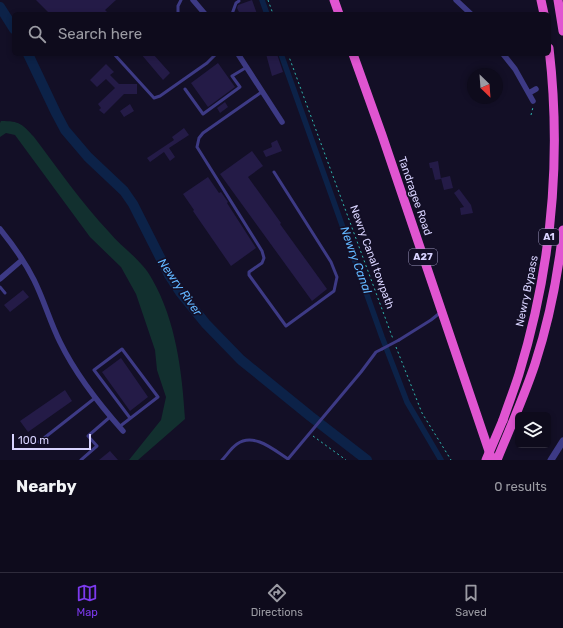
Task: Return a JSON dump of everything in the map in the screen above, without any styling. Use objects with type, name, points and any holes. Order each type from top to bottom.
[{"type":"highway","points":[[334,0],[338,12]]},
{"type":"highway","points":[[541,0],[544,12]]},
{"type":"highway","points":[[558,0],[563,31]]},
{"type":"highway","name":"Tandragee Road","points":[[353,56],[382,135],[492,460]]},
{"type":"highway","name":"Newry Bypass","points":[[486,460],[503,420],[519,374],[532,327],[552,220],[555,120],[550,56]]},
{"type":"highway","name":"A1","points":[[497,460],[535,364],[545,329],[554,288],[563,230]]},
{"type":"street","points":[[193,0],[203,12]]},
{"type":"street","points":[[456,0],[470,12]]},
{"type":"street","points":[[239,56],[282,122]]},
{"type":"street","points":[[505,56],[515,69],[533,101]]},
{"type":"street","points":[[529,93],[536,89]]},
{"type":"street","points":[[1,232],[22,260],[34,280],[60,342],[82,379],[110,417],[121,429]]},
{"type":"street","points":[[0,279],[22,260]]},
{"type":"street","points":[[552,460],[563,442]]},
{"type":"lane","points":[[178,12],[178,6],[181,0]]},
{"type":"lane","points":[[233,12],[236,3],[239,1]]},
{"type":"lane","points":[[116,56],[154,98],[160,96],[207,63],[214,56]]},
{"type":"lane","points":[[185,89],[203,114],[240,87],[232,76],[246,67]]},
{"type":"lane","points":[[263,92],[203,132],[199,138],[197,147],[262,251],[264,258],[262,263],[249,272],[249,275],[286,326],[334,291],[337,277],[331,262],[274,172]]},
{"type":"lane","points":[[0,287],[5,293]]},
{"type":"lane","points":[[222,460],[236,444],[247,440],[262,443],[288,459],[376,352],[399,340],[441,312]]},
{"type":"lane","points":[[121,429],[130,418],[158,397],[122,349],[94,370],[130,418]]},
{"type":"lane","points":[[39,442],[96,398]]},
{"type":"lane","points":[[81,460],[97,446],[88,436],[110,417]]},
{"type":"path","points":[[268,0],[272,12]]},
{"type":"path","name":"Newry Canal towpath","points":[[289,56],[416,400],[422,413],[451,460]]},
{"type":"path","points":[[531,115],[534,105],[533,101]]},
{"type":"path","points":[[309,434],[346,460]]},
{"type":"green space","points":[[1,121],[20,124],[34,137],[89,209],[114,238],[148,272],[167,312],[180,365],[185,419],[138,460],[129,460],[161,420],[166,397],[157,370],[155,350],[136,294],[121,267],[90,237],[15,135],[6,133],[0,137]]},
{"type":"building","points":[[36,0],[116,0],[105,10],[107,12],[48,12]]},
{"type":"building","points":[[252,0],[256,12],[239,12],[237,8],[238,5]]},
{"type":"building","points":[[143,56],[155,56],[170,73],[163,80]]},
{"type":"building","points":[[267,56],[278,56],[283,72],[272,76]]},
{"type":"building","points":[[218,63],[235,87],[208,107],[191,83]]},
{"type":"building","points":[[106,64],[114,72],[110,75],[119,84],[137,84],[137,94],[124,94],[104,114],[99,110],[101,108],[98,104],[115,88],[106,79],[97,87],[90,80]]},
{"type":"building","points":[[225,102],[228,107],[220,113],[217,108]]},
{"type":"building","points":[[130,104],[134,111],[124,117],[120,111]]},
{"type":"building","points":[[184,128],[189,135],[169,148],[175,157],[170,161],[164,152],[150,162],[147,158],[174,140],[172,137]]},
{"type":"building","points":[[277,140],[282,151],[266,157],[263,151],[272,147],[271,143]]},
{"type":"building","points":[[252,151],[263,166],[248,177],[327,289],[312,301],[220,174]]},
{"type":"building","points":[[438,161],[441,179],[435,180],[429,163]]},
{"type":"building","points":[[450,176],[453,188],[444,190],[441,178]]},
{"type":"building","points":[[208,177],[219,193],[221,192],[228,202],[227,203],[256,248],[231,266],[183,194]]},
{"type":"building","points":[[459,189],[471,205],[473,213],[461,215],[460,208],[464,207],[454,193]]},
{"type":"building","points":[[23,290],[29,297],[10,312],[4,305]]},
{"type":"building","points":[[121,358],[148,397],[130,411],[102,372]]},
{"type":"building","points":[[65,390],[72,401],[28,432],[20,421]]},
{"type":"building","points":[[110,451],[118,460],[99,460]]},
{"type":"waterway","name":"Newry Canal","points":[[262,0],[266,12]]},
{"type":"waterway","name":"Newry River","points":[[0,7],[12,26]]},
{"type":"waterway","name":"Newry River","points":[[29,56],[65,130],[88,157],[124,191],[133,204],[169,275],[180,292],[206,324],[241,360],[367,460]]},
{"type":"waterway","name":"Newry Canal","points":[[282,56],[382,337],[407,402],[441,460]]}]
